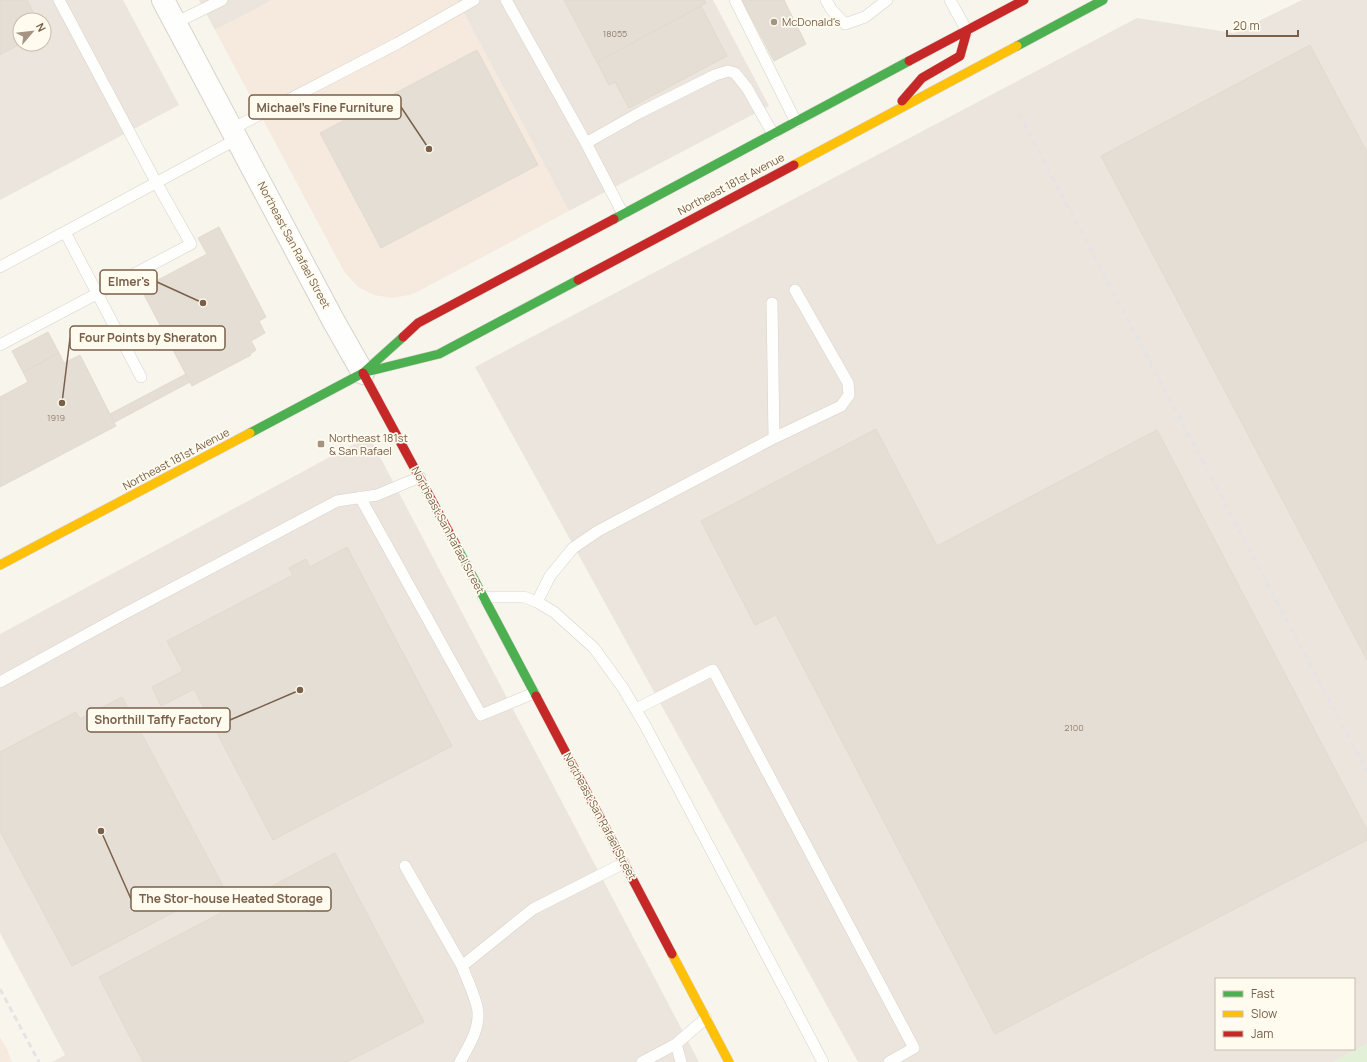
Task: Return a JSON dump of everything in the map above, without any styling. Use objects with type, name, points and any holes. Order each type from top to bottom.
[{"type":"main road","name":"Northeast 181st Avenue","points":[[363,373],[418,323],[1024,0]]},
{"type":"main road","points":[[1081,11],[1089,0]]},
{"type":"main road","name":"Northeast 181st Avenue","points":[[0,565],[363,373],[439,354],[1103,0]]},
{"type":"main road","points":[[895,110],[922,78],[960,56],[967,31]]},
{"type":"main road","name":"Northeast San Rafael Street","points":[[363,373],[420,476],[730,1062]]},
{"type":"street","name":"Northeast San Rafael Street","points":[[163,0],[363,373]]},
{"type":"lane","points":[[0,345],[191,244],[156,182],[60,0]]},
{"type":"lane","points":[[175,23],[222,0]]},
{"type":"lane","points":[[0,267],[156,182],[234,134],[474,0]]},
{"type":"lane","points":[[506,0],[586,143],[623,214]]},
{"type":"lane","points":[[735,0],[796,122]]},
{"type":"lane","points":[[826,0],[831,9],[845,24],[865,17],[887,0]]},
{"type":"lane","points":[[950,0],[967,31]]},
{"type":"lane","points":[[586,143],[641,112],[715,75],[728,71],[735,73],[747,88],[773,134]]},
{"type":"lane","points":[[65,232],[141,377]]},
{"type":"lane","points":[[537,602],[550,576],[573,548],[598,531],[774,438],[841,406],[849,395],[848,383],[795,290]]},
{"type":"lane","points":[[772,303],[774,438]]},
{"type":"lane","points":[[0,682],[337,500],[377,495],[420,476]]},
{"type":"lane","points":[[360,498],[481,715],[534,692]]},
{"type":"lane","points":[[483,596],[524,597],[537,602],[554,612],[594,648],[623,688],[636,709],[823,1062]]},
{"type":"lane","points":[[636,709],[713,670],[914,1048],[889,1062]]},
{"type":"lane","points":[[462,966],[533,909],[624,863]]},
{"type":"lane","points":[[405,866],[462,966],[478,1012],[475,1033],[460,1062]]},
{"type":"lane","points":[[642,1062],[676,1044],[706,1018]]},
{"type":"lane","points":[[676,1044],[681,1062]]},
{"type":"shaded area","points":[[0,0],[123,0],[179,105],[0,200]]},
{"type":"shaded area","points":[[199,0],[272,0],[215,30]]},
{"type":"shaded area","points":[[272,0],[457,0],[569,211],[413,294],[393,298],[374,295],[358,287],[345,273],[215,30]]},
{"type":"shaded area","points":[[457,0],[713,0],[769,106],[569,211]]},
{"type":"shaded area","points":[[1302,0],[1367,0],[1367,1044],[1333,1062],[858,1062],[475,367],[1137,18],[1234,33]]},
{"type":"shaded area","points":[[369,436],[699,1062],[52,1062],[65,1055],[0,933],[0,634]]},
{"type":"shaded area","points":[[0,1037],[6,1047],[12,1062],[0,1062]]},
{"type":"green space","points":[[1367,1044],[1367,1062],[1333,1062]]},
{"type":"building","points":[[0,0],[27,0],[33,12],[12,12],[12,48],[0,55]]},
{"type":"building","points":[[564,0],[704,0],[706,3],[597,62]]},
{"type":"building","name":"McDonald's","points":[[742,0],[784,0],[806,44],[774,61]]},
{"type":"building","points":[[701,6],[727,56],[629,108],[615,82],[609,85],[597,62]]},
{"type":"building","points":[[1310,45],[1367,152],[1367,660],[1101,156]]},
{"type":"building","points":[[477,50],[538,165],[381,248],[320,133]]},
{"type":"building","points":[[219,227],[266,317],[259,321],[265,333],[251,341],[256,350],[250,354],[251,355],[192,386],[141,289],[207,254],[198,238]]},
{"type":"building","points":[[48,332],[59,353],[23,372],[12,351]]},
{"type":"building","points":[[59,353],[64,363],[80,355],[116,426],[0,487],[0,397],[28,382],[23,372]]},
{"type":"building","points":[[186,374],[190,382],[115,422],[110,414]]},
{"type":"building","points":[[876,429],[937,546],[1157,430],[1367,830],[1367,840],[995,1034],[776,615],[755,625],[701,521]]},
{"type":"building","points":[[347,547],[452,746],[273,840],[194,689],[161,706],[152,687],[183,671],[167,641],[293,575],[289,568],[306,559],[310,567]]},
{"type":"building","points":[[122,697],[223,886],[72,966],[0,831],[0,752],[76,712],[80,719]]},
{"type":"building","points":[[335,853],[424,1022],[347,1062],[143,1062],[99,977]]},
{"type":"railway","points":[[1019,114],[1367,772]]},
{"type":"railway","points":[[0,989],[39,1062]]},
{"type":"traffic: fast","points":[[1017,46],[1103,0]]},
{"type":"traffic: fast","points":[[614,219],[909,61]]},
{"type":"traffic: fast","points":[[366,372],[439,354],[578,280]]},
{"type":"traffic: fast","points":[[250,433],[363,373],[403,337]]},
{"type":"traffic: fast","points":[[457,547],[536,696]]},
{"type":"traffic: slow","points":[[794,165],[1017,46]]},
{"type":"traffic: slow","points":[[0,565],[250,433]]},
{"type":"traffic: slow","points":[[672,954],[729,1062]]},
{"type":"traffic: jam","points":[[909,61],[1024,0]]},
{"type":"traffic: jam","points":[[902,101],[922,78],[960,56],[967,31]]},
{"type":"traffic: jam","points":[[578,280],[794,165]]},
{"type":"traffic: jam","points":[[403,337],[418,323],[614,219]]},
{"type":"traffic: jam","points":[[363,373],[457,547]]},
{"type":"traffic: jam","points":[[536,696],[672,954]]},
{"type":"place","name":"McDonald's","points":[[774,22]]},
{"type":"place","name":"Michael's Fine Furniture","points":[[429,149]]},
{"type":"place","name":"Elmer's","points":[[203,303]]},
{"type":"place","name":"Four Points by Sheraton","points":[[62,403]]},
{"type":"place","name":"Northeast 181st & San Rafael","points":[[321,444]]},
{"type":"place","name":"Shorthill Taffy Factory","points":[[300,690]]},
{"type":"place","name":"The Stor-house Heated Storage","points":[[101,831]]}]
